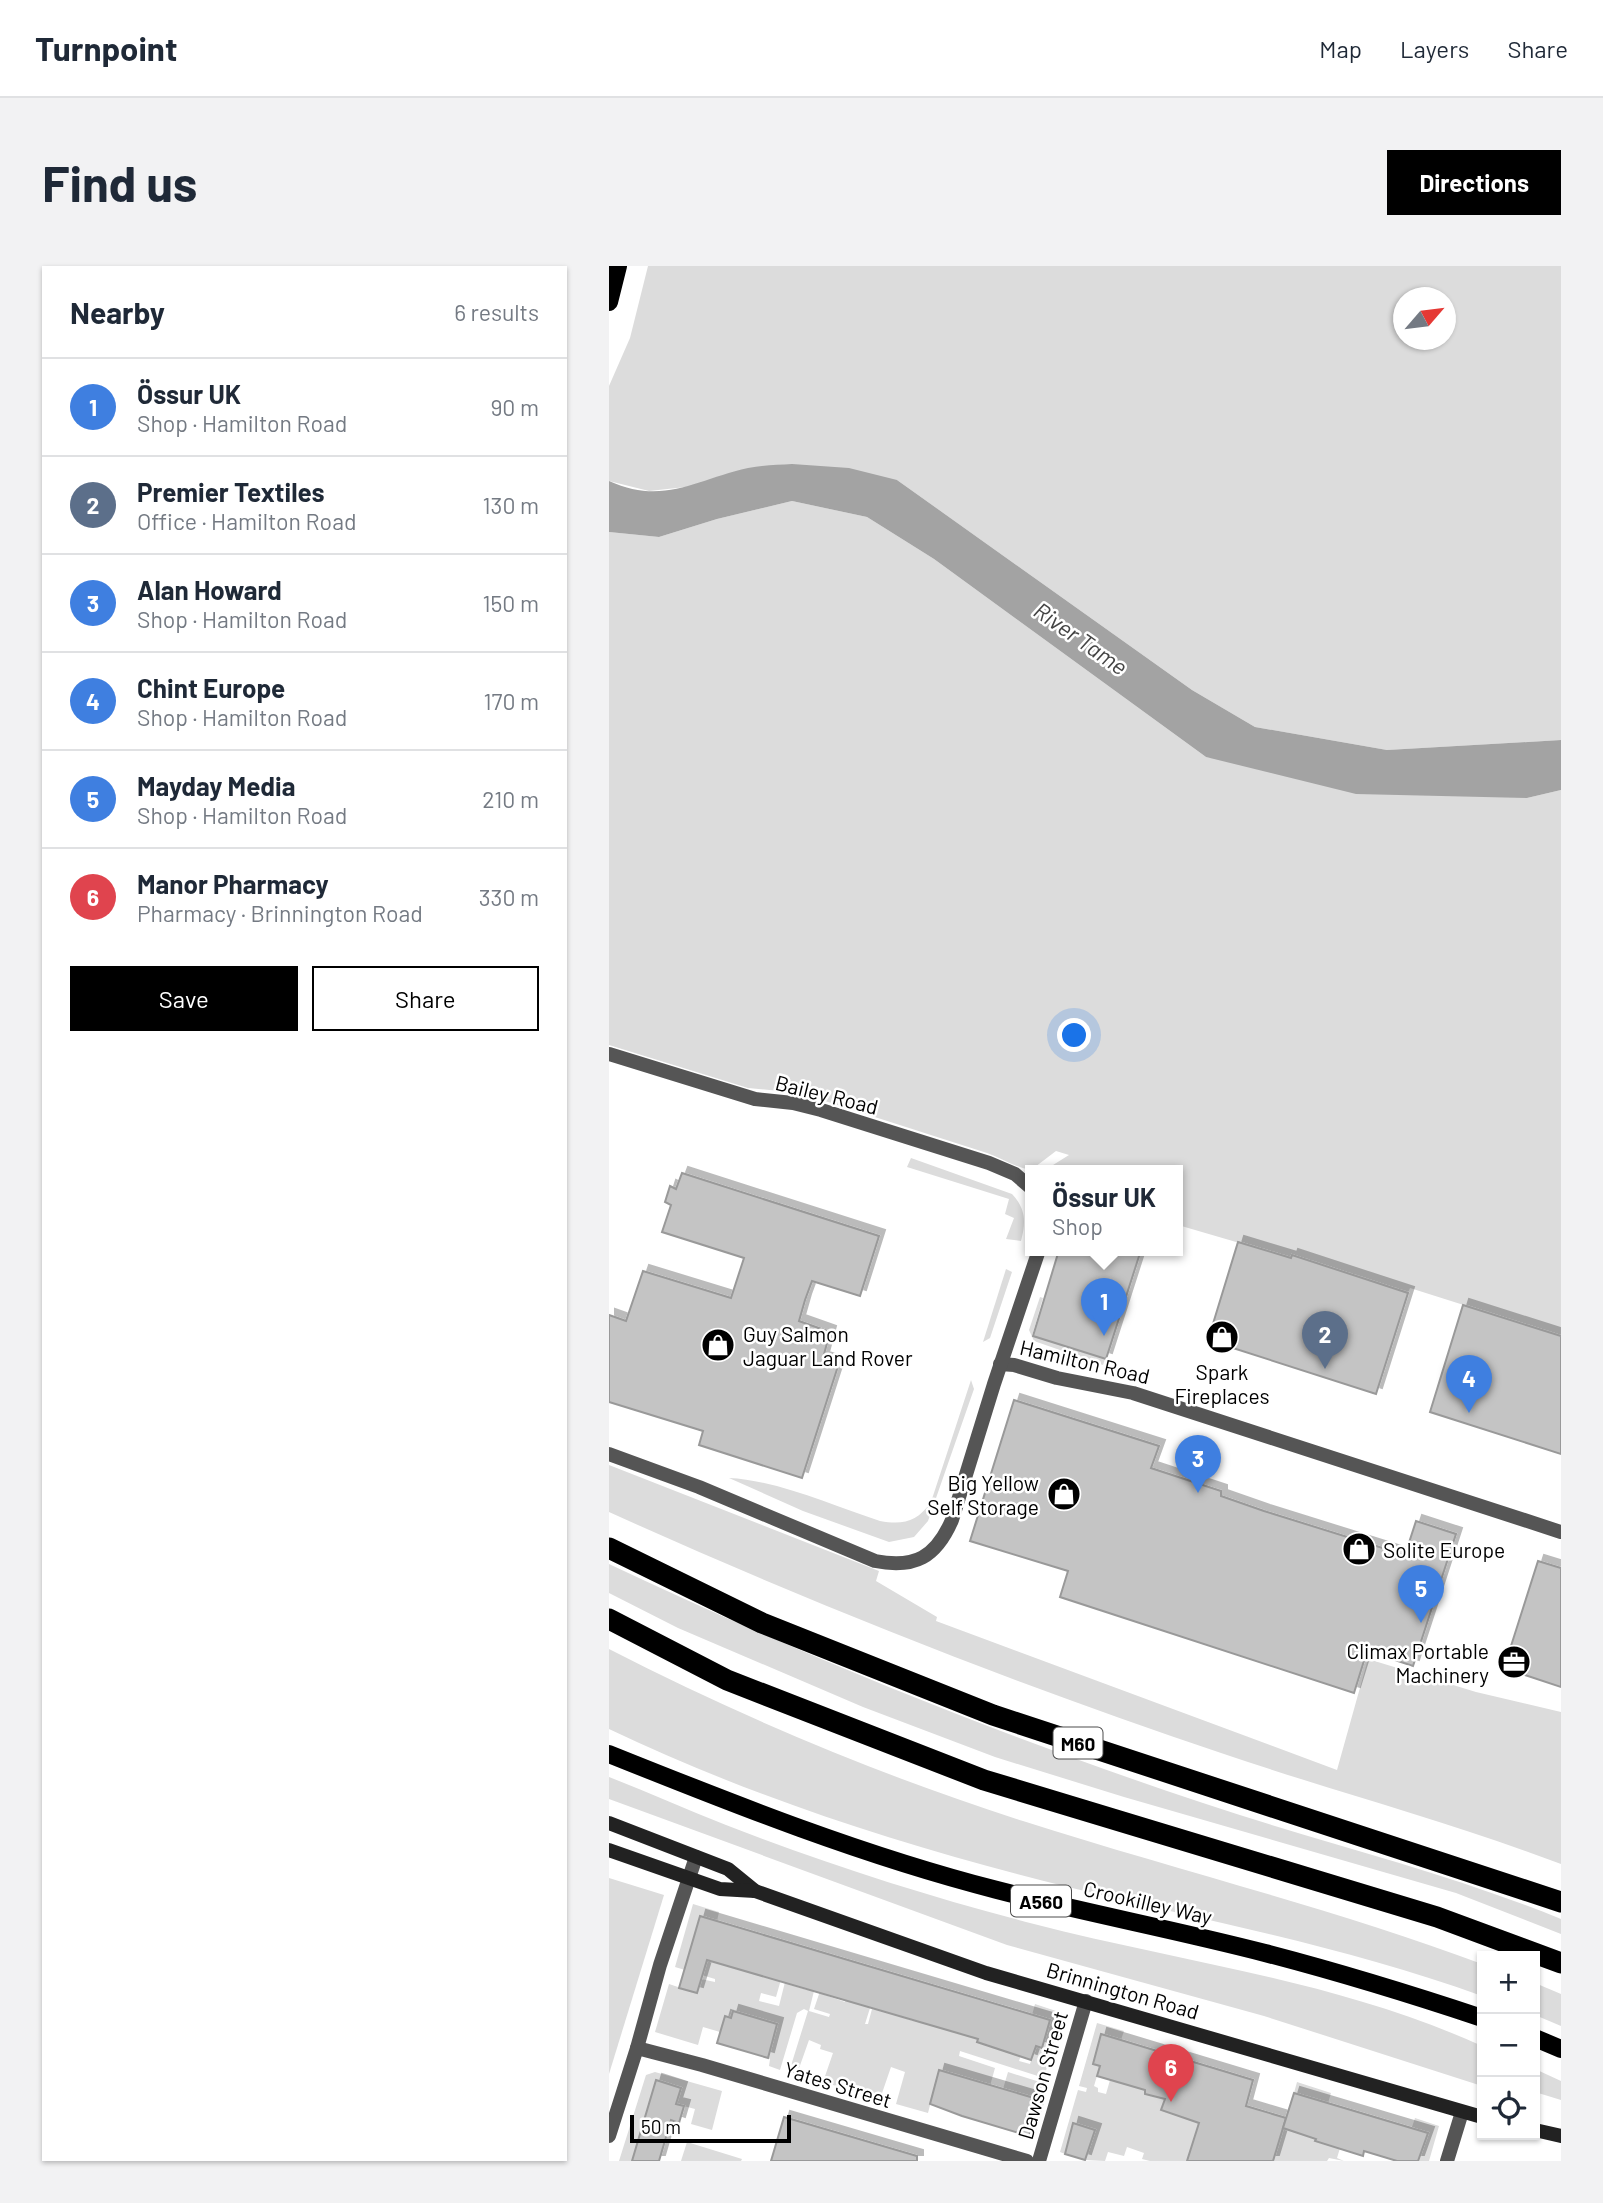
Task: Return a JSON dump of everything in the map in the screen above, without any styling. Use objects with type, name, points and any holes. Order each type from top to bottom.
[{"type":"highway","name":"M60","points":[[609,1548],[762,1622],[993,1715],[1561,1902]]},
{"type":"highway","points":[[609,1619],[727,1680],[984,1780],[1437,1917],[1561,1963]]},
{"type":"main road","points":[[609,302],[618,266]]},
{"type":"main road","name":"Crookilley Way","points":[[609,1754],[855,1848],[996,1890],[1264,1953],[1376,1983],[1477,2016]]},
{"type":"main road","points":[[1540,2040],[1561,2049]]},
{"type":"street","name":"Bailey Road","points":[[609,1054],[755,1099],[793,1103],[834,1114],[989,1163],[1015,1174],[1025,1182]]},
{"type":"street","points":[[1000,1364],[1037,1256]]},
{"type":"street","name":"Hamilton Road","points":[[609,1454],[699,1487],[875,1560],[909,1563],[934,1550],[945,1537],[1000,1364],[1014,1364],[1057,1378],[1133,1393],[1561,1532]]},
{"type":"street","name":"Brinnington Road","points":[[609,1823],[728,1869],[755,1891]]},
{"type":"street","name":"Brinnington Road","points":[[609,1850],[720,1889],[755,1891],[986,1973],[1477,2116]]},
{"type":"street","points":[[609,2136],[660,1965],[697,1857]]},
{"type":"street","name":"Dawson Street","points":[[1039,2161],[1086,2001]]},
{"type":"street","name":"Yates Street","points":[[637,2048],[1027,2161]]},
{"type":"street","points":[[1447,2161],[1462,2112]]},
{"type":"street","points":[[1540,2131],[1561,2136]]},
{"type":"shaded area","points":[[648,266],[1561,266],[1561,740],[1387,750],[1255,727],[1192,690],[897,480],[695,486],[649,491],[609,481],[609,386],[630,338]]},
{"type":"shaded area","points":[[792,501],[867,517],[934,559],[1206,757],[1527,798],[1561,790],[1561,1336],[1410,1288],[1408,1293],[1292,1255],[1291,1258],[1183,1226],[1183,1165],[1053,1165],[1069,1155],[1056,1151],[1038,1165],[1025,1165],[1025,1169],[987,1153],[800,1093],[748,1088],[609,1045],[609,532],[659,537],[717,519]]},
{"type":"shaded area","points":[[911,1158],[1012,1194],[1024,1216],[1021,1241],[1006,1239],[1014,1218],[1005,1214],[1009,1199],[907,1167]]},
{"type":"shaded area","points":[[1006,1269],[1012,1272],[990,1338],[983,1342]]},
{"type":"shaded area","points":[[1040,1297],[1043,1298],[1032,1336],[1105,1359],[1103,1365],[1034,1341],[1029,1330]]},
{"type":"shaded area","points":[[971,1380],[974,1389],[928,1521],[914,1537],[889,1542],[803,1511],[729,1478],[766,1483],[880,1521],[896,1523],[915,1518],[931,1502]]},
{"type":"shaded area","points":[[609,1465],[879,1571],[876,1581],[937,1617],[936,1621],[1337,1770],[1368,1659],[1476,1692],[1561,1712],[1561,1864],[1477,1834],[1266,1768],[1146,1727],[913,1641],[761,1578],[609,1512]]},
{"type":"shaded area","points":[[609,1564],[828,1662],[1052,1750],[1248,1818],[1472,1886],[1561,1919],[1561,1934],[1456,1893],[995,1757],[863,1707],[678,1628],[609,1593]]},
{"type":"shaded area","points":[[609,1649],[761,1722],[864,1765],[969,1803],[1369,1925],[1477,1962],[1477,1994],[1329,1949],[950,1856],[834,1820],[777,1799],[721,1778],[609,1729]]},
{"type":"shaded area","points":[[609,1777],[764,1839],[956,1903],[1091,1938],[1261,1975],[1373,2005],[1477,2044],[1477,2084],[1264,2016],[1007,1945],[609,1799]]},
{"type":"shaded area","points":[[609,1878],[664,1895],[609,2074]]},
{"type":"shaded area","points":[[693,1904],[719,1912],[717,1921],[701,1916],[784,1969],[776,1997],[761,1993],[759,2001],[779,2006],[788,1970],[794,1972],[791,1985],[807,1990],[811,1977],[817,1979],[809,2011],[829,2017],[830,2014],[814,2009],[823,1982],[828,1983],[825,1995],[845,2002],[849,1989],[860,2004],[870,2008],[865,2024],[868,2024],[872,2009],[882,2011],[885,2000],[898,2003],[896,2015],[913,2021],[917,2009],[979,2035],[977,2042],[1021,2055],[1019,2061],[1030,2064],[1036,2046],[1042,2047],[1050,2021],[1032,2015],[1035,2004],[1062,2013],[1044,2078],[960,2051],[959,2056],[995,2068],[988,2093],[953,2074],[939,2070],[928,2113],[896,2104],[905,2072],[891,2067],[880,2099],[823,2082],[833,2053],[820,2049],[821,2045],[809,2040],[797,2074],[789,2072],[808,2011],[804,2009],[797,2013],[780,2070],[769,2066],[768,2058],[777,2024],[746,2015],[739,2020],[741,2013],[734,2010],[731,2018],[725,2016],[720,2032],[703,2027],[698,2045],[655,2032],[669,1984],[696,1993],[701,1979],[715,1982],[715,1979],[675,1967]]},
{"type":"shaded area","points":[[1540,1985],[1561,1994],[1561,2026],[1540,2017]]},
{"type":"shaded area","points":[[1097,2023],[1124,2031],[1121,2040],[1101,2035],[1093,2064],[1100,2066],[1094,2086],[1098,2088],[1098,2092],[1106,2094],[1110,2080],[1145,2090],[1145,2094],[1154,2096],[1169,2085],[1161,2110],[1172,2114],[1173,2109],[1177,2110],[1192,2061],[1195,2062],[1183,2109],[1227,2122],[1210,2136],[1196,2132],[1191,2147],[1279,2141],[1284,2126],[1296,2133],[1316,2137],[1315,2141],[1340,2148],[1337,2158],[1344,2161],[1329,2158],[1327,2161],[1150,2161],[1142,2159],[1144,2153],[1127,2147],[1124,2156],[1108,2152],[1105,2161],[1085,2160],[1095,2130],[1074,2123],[1065,2154],[1060,2152],[1078,2090],[1086,2092],[1087,2088],[1079,2086]]},
{"type":"shaded area","points":[[1540,2071],[1561,2081],[1561,2100],[1540,2094]]},
{"type":"shaded area","points":[[655,2072],[722,2091],[712,2130],[691,2124],[695,2109],[676,2104],[681,2087],[656,2081],[632,2161],[619,2161],[646,2075]]},
{"type":"shaded area","points":[[1008,2072],[1043,2083],[1037,2108],[1032,2106],[1034,2098],[1020,2094],[1017,2102],[1003,2089]]},
{"type":"shaded area","points":[[1297,2082],[1331,2093],[1328,2103],[1294,2093]]},
{"type":"shaded area","points":[[1415,2118],[1439,2126],[1429,2161],[1418,2161],[1428,2133],[1412,2127]]},
{"type":"shaded area","points":[[687,2142],[742,2159],[681,2161]]},
{"type":"water","name":"River Tame","points":[[792,464],[849,468],[897,480],[1192,690],[1255,727],[1387,750],[1561,740],[1561,790],[1527,798],[1356,794],[1206,757],[934,559],[867,517],[792,501],[717,519],[659,537],[609,532],[609,481],[629,488],[664,491],[748,468]]},
{"type":"building","name":"Guy Salmon Jaguar Land Rover","points":[[682,1173],[879,1236],[860,1296],[812,1281],[805,1300],[799,1321],[830,1332],[823,1358],[839,1363],[802,1478],[699,1445],[703,1431],[609,1402],[609,1315],[626,1321],[643,1271],[731,1298],[744,1258],[662,1232],[671,1205],[665,1202],[670,1186],[676,1189]]},
{"type":"building","points":[[1238,1242],[1291,1258],[1292,1255],[1408,1293],[1376,1394],[1208,1340]]},
{"type":"building","points":[[1057,1256],[1139,1256],[1106,1359],[1033,1336]]},
{"type":"building","points":[[1463,1305],[1561,1336],[1561,1454],[1430,1412]]},
{"type":"building","points":[[1014,1400],[1159,1446],[1151,1468],[1221,1491],[1221,1496],[1405,1555],[1416,1521],[1456,1534],[1413,1666],[1367,1651],[1354,1693],[1060,1597],[1068,1571],[970,1541]]},
{"type":"building","points":[[1538,1561],[1561,1568],[1561,1687],[1504,1668]]},
{"type":"building","points":[[700,1916],[1050,2020],[1042,2048],[1036,2046],[1031,2060],[977,2042],[978,2039],[707,1960],[697,1993],[679,1988]]},
{"type":"building","points":[[733,2011],[777,2024],[768,2058],[717,2043],[725,2016],[731,2018]]},
{"type":"building","points":[[1101,2034],[1253,2080],[1246,2106],[1286,2118],[1273,2161],[1187,2161],[1199,2123],[1161,2110],[1165,2099],[1145,2094],[1145,2090],[1097,2076],[1100,2066],[1093,2064]]},
{"type":"building","points":[[939,2070],[1034,2098],[1032,2106],[1037,2108],[1029,2136],[930,2104]]},
{"type":"building","points":[[656,2080],[681,2088],[676,2104],[684,2106],[679,2123],[671,2120],[659,2161],[632,2161]]},
{"type":"building","points":[[1294,2093],[1428,2133],[1418,2161],[1397,2161],[1364,2151],[1363,2156],[1283,2128]]},
{"type":"building","points":[[784,2117],[917,2156],[917,2161],[771,2161]]},
{"type":"building","points":[[1073,2123],[1095,2130],[1085,2160],[1065,2154]]},
{"type":"place","name":"Össur UK","points":[[1104,1336]]},
{"type":"place","name":"Spark Fireplaces","points":[[1222,1337]]},
{"type":"place","name":"Guy Salmon Jaguar Land Rover","points":[[718,1345]]},
{"type":"place","name":"Premier Textiles","points":[[1325,1369]]},
{"type":"place","name":"Chint Europe","points":[[1469,1413]]},
{"type":"place","name":"Alan Howard","points":[[1198,1493]]},
{"type":"place","name":"Big Yellow Self Storage","points":[[1064,1494]]},
{"type":"place","name":"Solite Europe","points":[[1359,1549]]},
{"type":"place","name":"Mayday Media","points":[[1421,1623]]},
{"type":"place","name":"Climax Portable Machinery","points":[[1514,1662]]},
{"type":"place","name":"Manor Pharmacy","points":[[1171,2102]]}]
